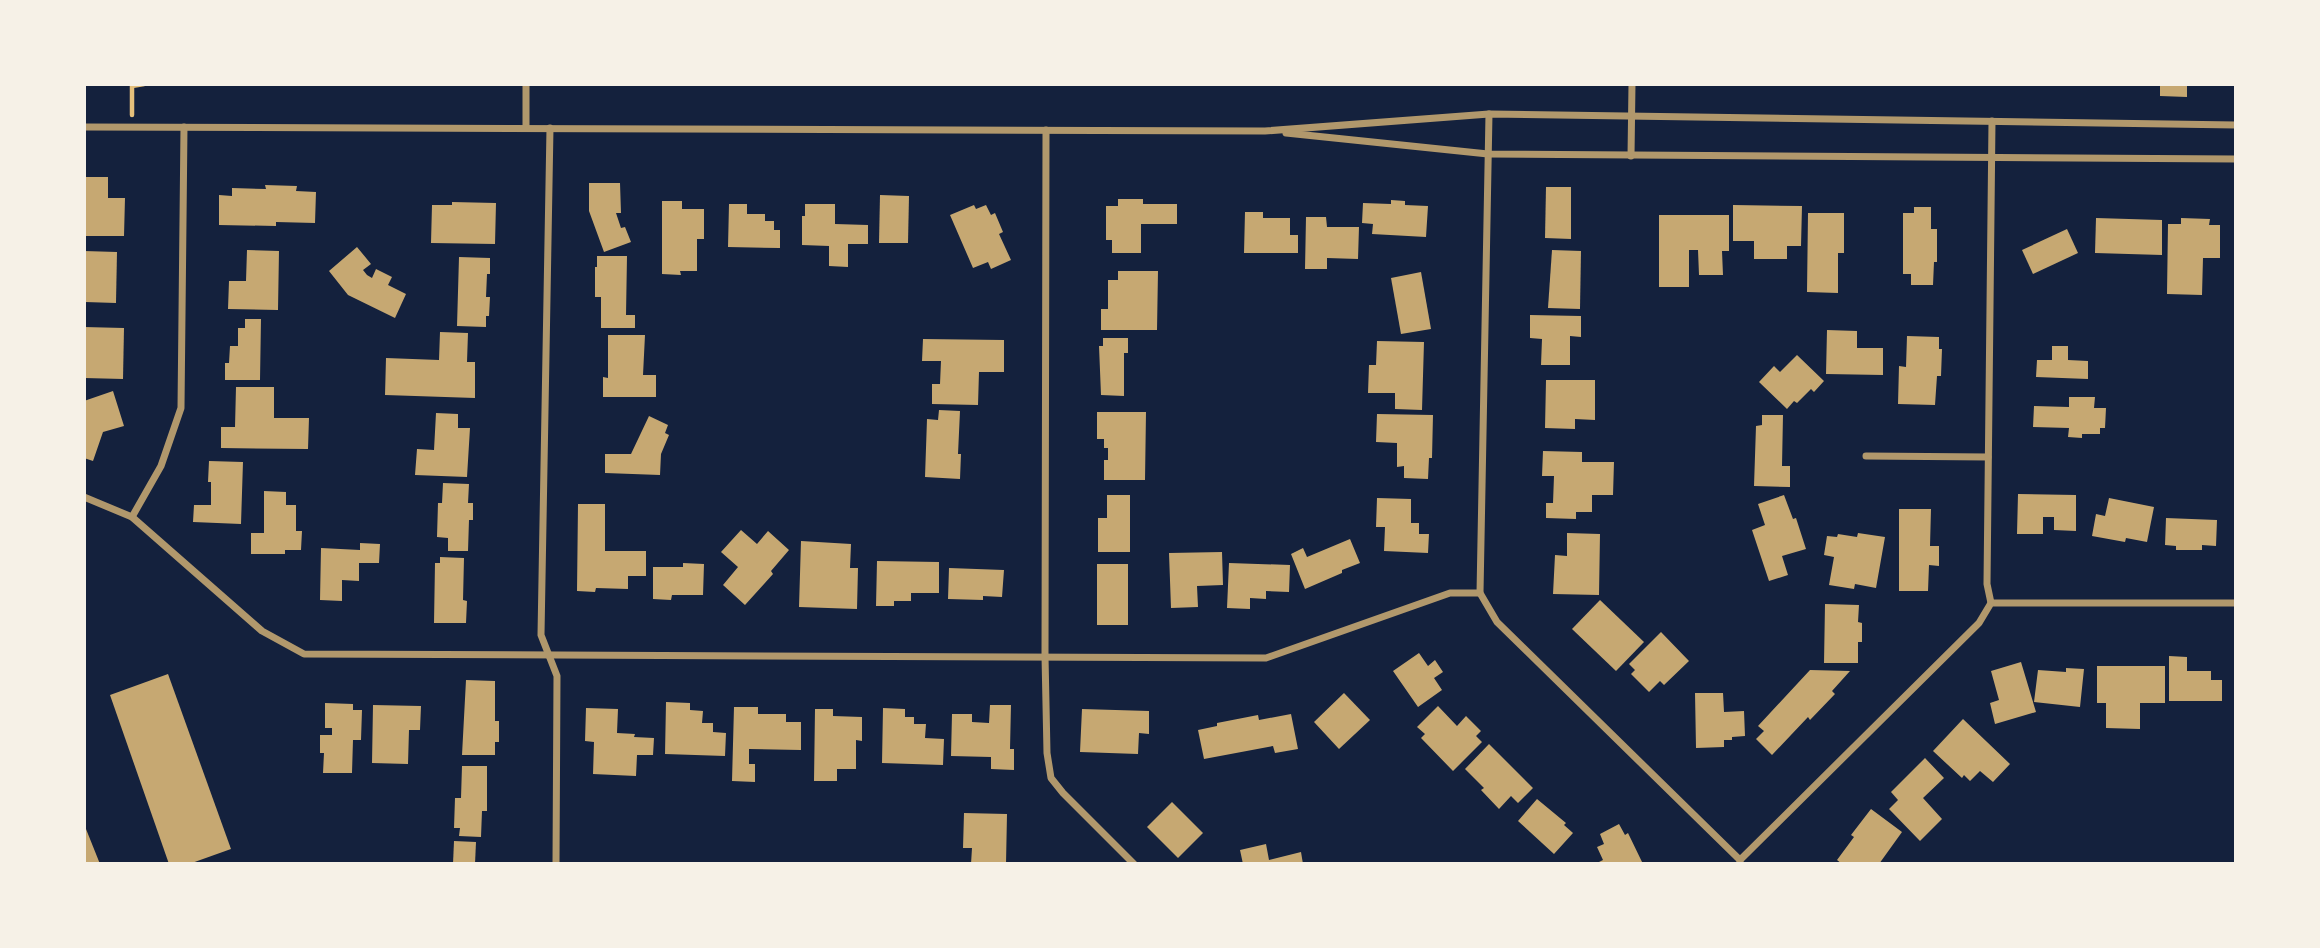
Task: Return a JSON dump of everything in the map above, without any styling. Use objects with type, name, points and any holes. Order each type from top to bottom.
[{"type":"street","points":[[526,84],[526,128]]},
{"type":"street","points":[[1631,156],[1632,84]]},
{"type":"street","points":[[84,127],[1265,131],[1489,114],[2236,125]]},
{"type":"street","points":[[1489,114],[1480,593],[1497,622],[1740,862],[1979,623],[1991,603],[1987,584],[1987,457],[1992,121]]},
{"type":"street","points":[[132,517],[161,466],[181,408],[184,127]]},
{"type":"street","points":[[550,128],[541,635],[557,676],[556,864]]},
{"type":"street","points":[[1046,130],[1047,752],[1051,778],[1134,864]]},
{"type":"street","points":[[1265,131],[1488,154],[2236,159]]},
{"type":"street","points":[[1866,456],[1987,457]]},
{"type":"street","points":[[84,496],[132,517],[262,631],[304,654],[1266,658],[1450,593],[1480,593]]},
{"type":"street","points":[[1991,603],[2236,603]]},
{"type":"path","points":[[132,127],[132,86],[144,84]]},
{"type":"building","points":[[2160,84],[2187,84],[2187,97],[2160,96]]},
{"type":"building","points":[[84,177],[108,177],[108,198],[125,198],[124,236],[84,236]]},
{"type":"building","points":[[589,183],[620,183],[621,213],[616,213],[621,228],[625,227],[631,242],[604,252],[589,211]]},
{"type":"building","points":[[265,185],[297,186],[296,191],[316,192],[315,223],[276,222],[276,226],[219,225],[219,195],[232,196],[232,188],[266,189]]},
{"type":"building","points":[[1546,187],[1571,187],[1571,239],[1545,238]]},
{"type":"building","points":[[880,195],[909,196],[908,243],[879,243]]},
{"type":"building","points":[[1118,199],[1143,199],[1143,204],[1177,204],[1177,224],[1141,224],[1141,253],[1112,253],[1112,240],[1106,240],[1106,206],[1118,206]]},
{"type":"building","points":[[1391,200],[1405,201],[1405,205],[1428,206],[1426,237],[1372,234],[1373,224],[1362,223],[1363,203],[1391,204]]},
{"type":"building","points":[[662,201],[682,201],[682,209],[704,209],[704,239],[697,239],[697,271],[680,271],[681,275],[662,274]]},
{"type":"building","points":[[452,202],[496,203],[495,244],[431,243],[432,205],[452,205]]},
{"type":"building","points":[[729,204],[747,204],[747,214],[765,214],[765,221],[774,221],[774,230],[780,230],[780,248],[728,247]]},
{"type":"building","points":[[805,204],[835,204],[835,224],[868,225],[868,244],[848,244],[848,267],[829,266],[829,246],[802,245],[802,216],[805,216]]},
{"type":"building","points":[[974,205],[976,209],[986,205],[991,215],[995,213],[1003,232],[999,234],[1011,260],[991,269],[988,262],[973,268],[950,215]]},
{"type":"building","points":[[1733,205],[1802,206],[1801,246],[1787,246],[1787,259],[1754,259],[1754,241],[1733,241]]},
{"type":"building","points":[[1914,207],[1931,207],[1931,229],[1937,229],[1937,262],[1934,262],[1933,285],[1911,285],[1911,274],[1903,274],[1903,213],[1914,213]]},
{"type":"building","points":[[1245,212],[1263,212],[1263,218],[1290,218],[1290,235],[1298,235],[1298,253],[1244,253]]},
{"type":"building","points":[[1808,213],[1844,213],[1844,253],[1838,253],[1838,293],[1807,292]]},
{"type":"building","points":[[1659,215],[1729,215],[1729,251],[1722,251],[1723,275],[1699,275],[1698,250],[1689,250],[1689,287],[1659,287]]},
{"type":"building","points":[[1306,217],[1326,217],[1327,227],[1359,227],[1358,259],[1327,258],[1327,269],[1305,269]]},
{"type":"building","points":[[2096,218],[2162,220],[2162,255],[2095,253]]},
{"type":"building","points":[[2181,218],[2210,219],[2209,225],[2220,225],[2220,258],[2203,258],[2202,295],[2167,294],[2168,224],[2181,224]]},
{"type":"building","points":[[2067,229],[2078,253],[2033,274],[2022,250]]},
{"type":"building","points":[[357,247],[371,264],[363,270],[367,275],[372,278],[376,269],[392,277],[388,285],[406,294],[395,318],[348,295],[329,271]]},
{"type":"building","points":[[247,250],[279,251],[278,310],[228,309],[229,281],[246,281]]},
{"type":"building","points":[[1552,250],[1581,251],[1580,309],[1548,308]]},
{"type":"building","points":[[84,251],[117,252],[116,303],[85,302]]},
{"type":"building","points":[[597,256],[627,256],[626,315],[635,315],[635,328],[601,328],[601,297],[595,297]]},
{"type":"building","points":[[459,257],[490,258],[486,297],[490,297],[489,316],[486,316],[486,327],[457,326]]},
{"type":"building","points":[[1118,271],[1158,271],[1157,330],[1101,330],[1101,309],[1108,309],[1108,280],[1118,280]]},
{"type":"building","points":[[1421,272],[1431,329],[1401,334],[1391,278]]},
{"type":"building","points":[[1530,315],[1581,316],[1581,337],[1570,336],[1570,365],[1541,365],[1542,339],[1530,338]]},
{"type":"building","points":[[245,319],[261,319],[260,380],[225,380],[225,363],[229,363],[230,346],[238,346],[238,328],[245,328]]},
{"type":"building","points":[[84,327],[124,328],[123,379],[84,378]]},
{"type":"building","points":[[1827,330],[1857,331],[1857,348],[1883,348],[1883,375],[1826,374]]},
{"type":"building","points":[[440,332],[468,333],[467,362],[475,362],[475,398],[385,395],[386,358],[439,360]]},
{"type":"building","points":[[608,335],[645,335],[643,375],[656,375],[656,397],[603,397],[603,377],[608,378]]},
{"type":"building","points":[[1907,336],[1939,337],[1939,349],[1942,349],[1941,376],[1937,376],[1935,405],[1898,404],[1899,366],[1906,367]]},
{"type":"building","points":[[1103,338],[1128,338],[1128,353],[1124,353],[1124,396],[1101,395],[1099,346],[1103,346]]},
{"type":"building","points":[[923,339],[1004,340],[1004,372],[979,372],[978,405],[932,404],[932,384],[940,384],[941,361],[922,361]]},
{"type":"building","points":[[1377,341],[1424,342],[1422,410],[1395,409],[1395,393],[1368,393],[1369,365],[1376,365]]},
{"type":"building","points":[[2052,346],[2068,346],[2068,360],[2088,361],[2088,379],[2036,377],[2037,360],[2052,360]]},
{"type":"building","points":[[1797,355],[1824,381],[1814,392],[1811,389],[1787,409],[1759,382],[1774,366],[1780,372]]},
{"type":"building","points":[[1546,380],[1595,380],[1595,420],[1575,419],[1575,429],[1545,428]]},
{"type":"building","points":[[236,387],[274,387],[274,418],[309,418],[308,449],[221,448],[221,427],[235,427]]},
{"type":"building","points":[[113,391],[124,426],[103,432],[93,461],[84,458],[84,401]]},
{"type":"building","points":[[2069,397],[2095,397],[2094,408],[2106,408],[2105,428],[2100,428],[2100,434],[2082,434],[2082,438],[2068,437],[2069,428],[2033,427],[2034,406],[2069,407]]},
{"type":"building","points":[[939,410],[960,411],[960,479],[925,477],[927,419],[938,420]]},
{"type":"building","points":[[1097,412],[1146,412],[1145,480],[1104,480],[1104,460],[1108,460],[1108,448],[1104,448],[1104,439],[1097,439]]},
{"type":"building","points":[[436,413],[458,414],[458,428],[470,428],[467,477],[415,475],[417,449],[434,450]]},
{"type":"building","points":[[1377,414],[1433,415],[1432,458],[1429,458],[1428,479],[1404,478],[1404,466],[1397,467],[1397,443],[1376,442]]},
{"type":"building","points":[[1762,415],[1783,415],[1782,466],[1790,466],[1790,487],[1754,486],[1756,426],[1762,425]]},
{"type":"building","points":[[649,416],[668,425],[665,433],[669,435],[661,454],[660,475],[605,473],[605,454],[631,454]]},
{"type":"building","points":[[1543,451],[1582,452],[1582,462],[1614,462],[1613,495],[1592,495],[1592,512],[1576,512],[1576,519],[1546,518],[1546,503],[1553,503],[1554,476],[1542,476]]},
{"type":"building","points":[[209,461],[243,462],[241,524],[193,522],[194,505],[211,505]]},
{"type":"building","points":[[443,483],[469,484],[468,503],[473,503],[473,520],[469,520],[468,551],[448,551],[448,538],[437,537],[438,503],[442,503]]},
{"type":"building","points":[[264,491],[286,492],[286,505],[296,505],[296,531],[302,531],[301,550],[285,550],[285,554],[251,554],[251,533],[264,533]]},
{"type":"building","points":[[2018,494],[2076,495],[2076,531],[2054,530],[2054,517],[2043,517],[2043,534],[2017,534]]},
{"type":"building","points":[[1107,495],[1130,495],[1130,552],[1098,552],[1098,518],[1107,518]]},
{"type":"building","points":[[1784,495],[1793,519],[1796,518],[1806,549],[1782,556],[1788,575],[1769,581],[1752,530],[1765,525],[1758,504]]},
{"type":"building","points":[[1377,498],[1411,499],[1411,523],[1419,523],[1419,534],[1429,534],[1428,553],[1384,551],[1385,527],[1376,527]]},
{"type":"building","points":[[2109,498],[2154,507],[2147,542],[2126,538],[2125,542],[2092,536],[2096,514],[2105,516]]},
{"type":"building","points":[[578,504],[605,504],[605,551],[646,551],[646,576],[628,576],[628,589],[596,588],[595,592],[577,591]]},
{"type":"building","points":[[1899,509],[1931,509],[1930,546],[1939,546],[1939,566],[1929,565],[1928,591],[1899,591]]},
{"type":"building","points":[[2166,518],[2217,520],[2216,546],[2202,545],[2202,550],[2176,550],[2176,546],[2165,545]]},
{"type":"building","points":[[741,530],[757,544],[768,531],[789,550],[771,571],[773,574],[745,605],[723,585],[738,567],[721,552]]},
{"type":"building","points":[[1567,533],[1600,534],[1599,595],[1553,594],[1555,555],[1567,556]]},
{"type":"building","points":[[1858,533],[1885,537],[1876,588],[1855,584],[1854,589],[1829,585],[1834,557],[1824,555],[1827,536],[1837,537],[1838,534],[1857,537]]},
{"type":"building","points":[[1350,539],[1360,563],[1305,589],[1291,554],[1303,548],[1307,557]]},
{"type":"building","points":[[801,541],[851,544],[850,568],[858,568],[857,609],[799,607]]},
{"type":"building","points":[[360,543],[380,544],[379,563],[359,563],[359,581],[342,580],[342,601],[320,600],[321,548],[360,550]]},
{"type":"building","points":[[1222,552],[1223,585],[1197,586],[1198,607],[1171,608],[1169,553]]},
{"type":"building","points":[[440,557],[464,558],[463,600],[467,601],[466,623],[434,623],[435,563],[440,563]]},
{"type":"building","points":[[877,561],[939,562],[939,593],[911,593],[911,601],[894,601],[894,606],[876,606]]},
{"type":"building","points":[[683,563],[704,564],[703,595],[672,595],[671,600],[653,599],[653,567],[683,567]]},
{"type":"building","points":[[1229,563],[1290,565],[1289,592],[1266,591],[1266,599],[1250,598],[1250,609],[1227,608]]},
{"type":"building","points":[[1097,564],[1128,564],[1128,625],[1097,625]]},
{"type":"building","points":[[949,568],[1004,570],[1002,597],[983,596],[983,600],[948,599]]},
{"type":"building","points":[[1600,600],[1644,642],[1616,671],[1572,629]]},
{"type":"building","points":[[1825,604],[1859,605],[1858,622],[1862,623],[1862,642],[1858,642],[1858,663],[1824,663]]},
{"type":"building","points":[[1661,632],[1689,661],[1664,685],[1660,681],[1649,692],[1631,674],[1635,670],[1629,664]]},
{"type":"building","points":[[1419,653],[1428,666],[1435,660],[1443,672],[1434,678],[1442,690],[1418,707],[1393,671]]},
{"type":"building","points":[[2169,656],[2187,657],[2187,671],[2211,671],[2211,680],[2222,680],[2222,701],[2169,701]]},
{"type":"building","points":[[2021,662],[2036,712],[1995,724],[1990,703],[1999,700],[1991,671]]},
{"type":"building","points":[[2097,666],[2165,666],[2165,703],[2140,703],[2140,729],[2106,728],[2106,703],[2097,703]]},
{"type":"building","points":[[2066,668],[2084,669],[2080,707],[2034,702],[2038,670],[2066,672]]},
{"type":"building","points":[[1810,670],[1850,671],[1832,691],[1835,694],[1810,720],[1808,717],[1772,755],[1756,739],[1764,731],[1758,726]]},
{"type":"building","points":[[168,674],[231,849],[189,864],[169,864],[110,695]]},
{"type":"building","points":[[466,680],[495,681],[495,721],[499,721],[499,742],[495,742],[495,755],[462,755]]},
{"type":"building","points":[[1344,693],[1370,720],[1339,749],[1314,722]]},
{"type":"building","points":[[1695,693],[1723,693],[1724,712],[1744,711],[1745,736],[1724,740],[1724,747],[1696,748]]},
{"type":"building","points":[[666,702],[690,703],[690,710],[703,711],[702,723],[713,723],[713,732],[726,733],[725,756],[665,754]]},
{"type":"building","points":[[325,703],[353,704],[353,710],[362,710],[361,740],[353,740],[352,773],[323,773],[324,753],[320,753],[320,735],[332,735],[332,728],[325,728]]},
{"type":"building","points":[[373,705],[421,706],[420,730],[409,730],[408,764],[372,763]]},
{"type":"building","points":[[990,705],[1011,705],[1010,749],[1014,749],[1014,770],[991,769],[991,757],[951,756],[952,714],[972,714],[972,722],[989,723]]},
{"type":"building","points":[[1438,706],[1457,726],[1466,716],[1481,731],[1476,736],[1482,742],[1453,771],[1421,738],[1425,734],[1417,727]]},
{"type":"building","points":[[734,707],[758,707],[758,714],[786,714],[786,722],[801,722],[801,750],[749,749],[749,764],[755,764],[755,782],[732,781]]},
{"type":"building","points":[[586,708],[618,709],[617,733],[654,738],[653,755],[637,755],[636,776],[593,774],[594,742],[585,741]]},
{"type":"building","points":[[883,708],[905,709],[905,717],[914,717],[914,724],[926,724],[925,738],[944,739],[943,765],[882,763]]},
{"type":"building","points":[[815,709],[833,709],[833,716],[862,717],[862,741],[856,740],[856,769],[837,769],[837,781],[814,781]]},
{"type":"building","points":[[1082,709],[1149,711],[1149,734],[1139,733],[1138,754],[1080,752]]},
{"type":"building","points":[[1291,714],[1298,749],[1275,753],[1273,746],[1204,759],[1198,730],[1217,726],[1217,723],[1258,715],[1259,720]]},
{"type":"building","points":[[1963,719],[2010,764],[1993,782],[1980,771],[1970,781],[1964,775],[1962,778],[1933,751]]},
{"type":"building","points":[[1489,744],[1533,788],[1518,803],[1511,796],[1499,809],[1481,790],[1484,788],[1465,769]]},
{"type":"building","points":[[1925,758],[1944,778],[1923,798],[1942,819],[1920,841],[1889,809],[1898,800],[1891,792]]},
{"type":"building","points":[[462,766],[487,766],[487,811],[482,811],[481,837],[459,836],[460,828],[454,828],[455,798],[461,798]]},
{"type":"building","points":[[1537,799],[1566,823],[1564,825],[1573,833],[1554,854],[1518,821]]},
{"type":"building","points":[[1172,802],[1203,833],[1178,858],[1147,827]]},
{"type":"building","points":[[1871,809],[1902,832],[1879,864],[1842,864],[1837,860],[1854,837],[1851,835]]},
{"type":"building","points":[[964,813],[1007,814],[1006,864],[971,864],[972,848],[963,848]]},
{"type":"building","points":[[84,824],[100,864],[84,864]]},
{"type":"building","points":[[1619,824],[1625,835],[1628,833],[1643,864],[1595,864],[1603,860],[1597,847],[1604,844],[1600,834]]},
{"type":"building","points":[[454,841],[476,842],[475,864],[453,864]]},
{"type":"building","points":[[1266,844],[1269,860],[1301,852],[1303,864],[1243,864],[1240,850]]}]
